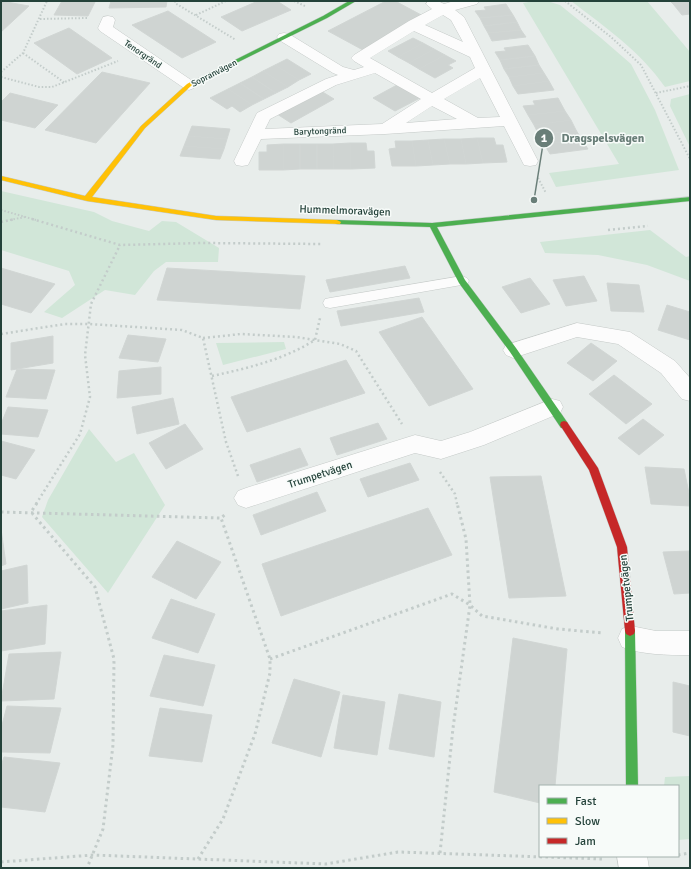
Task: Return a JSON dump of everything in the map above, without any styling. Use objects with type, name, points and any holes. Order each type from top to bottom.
[{"type":"street","name":"Sopranvägen","points":[[88,199],[143,127],[189,85],[352,1]]},
{"type":"street","points":[[427,1],[457,17],[530,161]]},
{"type":"street","points":[[472,1],[462,2],[444,9],[359,58],[473,122]]},
{"type":"street","name":"Tenorgränd","points":[[108,20],[105,28],[189,85]]},
{"type":"street","points":[[414,25],[475,54]]},
{"type":"street","points":[[284,37],[338,70],[356,74]]},
{"type":"street","points":[[242,161],[263,116],[332,82],[376,68]]},
{"type":"street","points":[[385,129],[432,99],[483,70]]},
{"type":"street","name":"Barytongränd","points":[[255,134],[385,129],[473,122],[509,121]]},
{"type":"street","name":"Hummelmoravägen","points":[[1,178],[88,199],[216,218],[432,225],[690,199]]},
{"type":"street","name":"Trumpetvägen","points":[[432,225],[462,281],[513,350],[593,468],[622,547],[631,638],[632,785]]},
{"type":"street","points":[[513,350],[577,330],[624,337],[668,367],[690,393]]},
{"type":"street","points":[[415,444],[441,450],[476,439],[552,407]]},
{"type":"street","name":"Trumpetvägen","points":[[246,498],[415,444]]},
{"type":"street","points":[[631,638],[656,643],[690,643]]},
{"type":"lane","points":[[330,303],[462,281]]},
{"type":"path","points":[[1,72],[23,53],[48,1]]},
{"type":"path","points":[[175,1],[175,3],[255,52]]},
{"type":"path","points":[[196,15],[226,1]]},
{"type":"path","points":[[566,1],[611,37],[641,65],[690,159]]},
{"type":"path","points":[[40,19],[93,18],[108,20]]},
{"type":"path","points":[[1,77],[39,87],[52,87],[140,52]]},
{"type":"path","points":[[23,53],[64,83]]},
{"type":"path","points":[[656,93],[690,86]]},
{"type":"path","points":[[540,196],[547,195]]},
{"type":"path","points":[[1,222],[26,217]]},
{"type":"path","points":[[31,512],[80,434],[90,397],[86,355],[91,304],[120,245]]},
{"type":"path","points":[[212,376],[248,368],[300,350],[315,340],[322,305],[330,303]]},
{"type":"path","points":[[1,334],[65,324],[89,324],[182,330],[203,338],[241,334],[296,337],[340,344],[356,351],[415,444],[434,465],[455,494],[466,539],[470,605],[453,728],[440,854]]},
{"type":"path","points":[[1,512],[221,518],[246,498],[229,455],[203,338]]},
{"type":"path","points":[[31,512],[95,587],[114,660],[113,745],[103,829],[87,868]]},
{"type":"path","points":[[198,859],[223,819],[255,734],[270,673],[270,659],[221,518]]},
{"type":"path","points":[[270,659],[452,594],[470,605],[482,616],[558,629],[606,633],[631,638]]},
{"type":"path","points":[[1,862],[92,855],[326,866],[398,852],[632,861]]},
{"type":"path","points":[[679,855],[690,853]]},
{"type":"green space","points":[[547,1],[560,5],[631,64],[655,110],[679,170],[556,187],[549,173],[619,164],[523,3]]},
{"type":"green space","points":[[571,1],[647,1],[690,52],[690,81],[665,87],[645,62],[621,40]]},
{"type":"green space","points":[[690,94],[690,147],[670,106],[671,99]]},
{"type":"green space","points":[[1,191],[94,212],[112,221],[149,231],[162,221],[176,222],[219,248],[218,262],[166,262],[154,271],[135,295],[105,290],[62,318],[44,312],[75,285],[69,271],[1,250]]},
{"type":"green space","points":[[650,230],[686,257],[690,256],[690,281],[647,265],[598,255],[545,253],[540,242]]},
{"type":"green space","points":[[284,342],[286,349],[223,365],[216,343]]},
{"type":"green space","points":[[89,429],[116,462],[134,453],[165,505],[108,593],[42,517],[48,500]]},
{"type":"green space","points":[[690,776],[690,839],[679,840],[679,785],[664,785],[665,777]]},
{"type":"building","points":[[1,1],[29,6],[1,32]]},
{"type":"building","points":[[62,1],[95,2],[88,16],[54,15]]},
{"type":"building","points":[[111,1],[167,1],[166,7],[109,8]]},
{"type":"building","points":[[258,1],[277,1],[291,10],[242,31],[221,17]]},
{"type":"building","points":[[386,1],[395,1],[425,17],[363,50],[328,31]]},
{"type":"building","points":[[670,1],[690,1],[690,3],[674,5]]},
{"type":"building","points":[[690,3],[690,14],[682,15],[674,5]]},
{"type":"building","points":[[506,4],[513,15],[480,18],[475,11],[486,10],[484,7]]},
{"type":"building","points":[[168,11],[216,42],[182,58],[132,25]]},
{"type":"building","points":[[513,15],[517,22],[484,26],[480,18]]},
{"type":"building","points":[[517,22],[521,30],[488,33],[484,26]]},
{"type":"building","points":[[69,28],[112,58],[77,74],[34,43]]},
{"type":"building","points":[[521,30],[526,37],[492,41],[488,33]]},
{"type":"building","points":[[413,38],[423,43],[398,57],[388,51]]},
{"type":"building","points":[[423,43],[434,49],[409,63],[398,57]]},
{"type":"building","points":[[528,45],[535,56],[500,60],[495,52],[506,51],[504,48]]},
{"type":"building","points":[[434,49],[445,55],[419,69],[409,63]]},
{"type":"building","points":[[445,55],[456,61],[448,65],[453,68],[435,78],[419,69]]},
{"type":"building","points":[[535,56],[539,65],[504,69],[500,60]]},
{"type":"building","points":[[287,59],[311,74],[299,80],[275,65]]},
{"type":"building","points":[[275,65],[299,80],[288,87],[263,71]]},
{"type":"building","points":[[539,65],[544,73],[509,77],[504,69]]},
{"type":"building","points":[[263,71],[288,87],[276,93],[252,77]]},
{"type":"building","points":[[102,72],[150,83],[96,143],[45,130]]},
{"type":"building","points":[[544,73],[549,81],[513,86],[509,77]]},
{"type":"building","points":[[252,77],[276,93],[264,99],[240,83]]},
{"type":"building","points":[[549,81],[554,90],[518,94],[513,86]]},
{"type":"building","points":[[240,83],[264,99],[252,105],[228,89]]},
{"type":"building","points":[[397,85],[420,98],[395,111],[373,98]]},
{"type":"building","points":[[228,89],[252,105],[240,112],[232,106],[227,109],[210,98]]},
{"type":"building","points":[[321,91],[334,99],[291,123],[277,114]]},
{"type":"building","points":[[10,93],[58,105],[35,128],[1,120],[1,102]]},
{"type":"building","points":[[558,98],[565,111],[528,115],[523,106],[535,105],[533,101]]},
{"type":"building","points":[[565,111],[571,120],[534,125],[528,115]]},
{"type":"building","points":[[571,120],[576,130],[539,135],[534,125]]},
{"type":"building","points":[[192,126],[230,129],[227,139],[188,136]]},
{"type":"building","points":[[576,130],[582,140],[544,144],[539,135]]},
{"type":"building","points":[[188,136],[227,139],[224,149],[184,146]]},
{"type":"building","points":[[477,138],[494,138],[496,145],[503,145],[507,162],[483,163]]},
{"type":"building","points":[[477,138],[483,163],[466,164],[461,139]]},
{"type":"building","points":[[444,139],[450,164],[433,165],[428,140]]},
{"type":"building","points":[[444,139],[461,139],[466,164],[450,164]]},
{"type":"building","points":[[428,140],[433,165],[416,166],[412,141]]},
{"type":"building","points":[[582,140],[588,149],[550,154],[544,144]]},
{"type":"building","points":[[395,141],[412,141],[416,166],[392,166],[389,149],[396,148]]},
{"type":"building","points":[[350,143],[366,143],[367,151],[374,151],[375,168],[351,169]]},
{"type":"building","points":[[350,143],[351,169],[334,169],[333,144]]},
{"type":"building","points":[[284,144],[300,144],[300,169],[283,170]]},
{"type":"building","points":[[284,144],[283,170],[259,170],[259,152],[267,152],[267,145]]},
{"type":"building","points":[[300,144],[317,144],[317,169],[300,169]]},
{"type":"building","points":[[317,144],[333,144],[334,169],[317,169]]},
{"type":"building","points":[[184,146],[224,149],[220,159],[180,156]]},
{"type":"building","points":[[405,266],[410,278],[330,292],[326,280]]},
{"type":"building","points":[[1,268],[55,284],[31,313],[1,304]]},
{"type":"building","points":[[167,268],[305,276],[300,309],[157,300]]},
{"type":"building","points":[[584,276],[597,301],[566,306],[553,280]]},
{"type":"building","points":[[530,278],[550,304],[521,313],[502,287]]},
{"type":"building","points":[[607,283],[639,285],[644,312],[611,311]]},
{"type":"building","points":[[419,298],[424,312],[341,326],[337,311]]},
{"type":"building","points":[[667,305],[690,312],[690,340],[658,330]]},
{"type":"building","points":[[422,317],[473,389],[429,406],[379,332]]},
{"type":"building","points":[[128,335],[166,339],[158,362],[119,358]]},
{"type":"building","points":[[53,336],[53,363],[11,370],[11,343]]},
{"type":"building","points":[[591,343],[617,361],[593,381],[567,363]]},
{"type":"building","points":[[346,360],[365,393],[247,432],[231,397]]},
{"type":"building","points":[[161,367],[161,394],[117,398],[119,371]]},
{"type":"building","points":[[17,369],[55,370],[46,399],[6,397]]},
{"type":"building","points":[[614,375],[652,404],[626,424],[589,394]]},
{"type":"building","points":[[173,398],[179,424],[137,434],[132,407]]},
{"type":"building","points":[[8,407],[48,410],[38,437],[1,434],[1,424]]},
{"type":"building","points":[[643,419],[664,435],[639,455],[618,438]]},
{"type":"building","points":[[378,423],[387,439],[337,455],[330,438]]},
{"type":"building","points":[[185,424],[203,449],[166,469],[149,443]]},
{"type":"building","points":[[1,441],[35,450],[16,479],[1,475]]},
{"type":"building","points":[[300,448],[308,465],[257,482],[250,465]]},
{"type":"building","points":[[410,463],[419,480],[368,497],[360,479]]},
{"type":"building","points":[[645,467],[684,469],[690,498],[690,506],[651,504]]},
{"type":"building","points":[[541,476],[566,596],[509,598],[490,477]]},
{"type":"building","points":[[317,492],[326,511],[261,535],[253,515]]},
{"type":"building","points":[[428,508],[452,555],[281,616],[262,564]]},
{"type":"building","points":[[1,529],[6,564],[1,566]]},
{"type":"building","points":[[177,541],[221,562],[196,599],[152,577]]},
{"type":"building","points":[[690,551],[690,593],[674,594],[663,552]]},
{"type":"building","points":[[27,565],[28,603],[1,609],[1,571]]},
{"type":"building","points":[[171,599],[215,614],[198,653],[152,638]]},
{"type":"building","points":[[47,605],[45,644],[1,651],[1,611]]},
{"type":"building","points":[[513,638],[567,649],[555,785],[539,785],[539,803],[494,792]]},
{"type":"building","points":[[61,652],[54,699],[1,701],[9,654]]},
{"type":"building","points":[[164,655],[215,665],[203,706],[150,696]]},
{"type":"building","points":[[294,679],[340,692],[321,757],[272,743]]},
{"type":"building","points":[[673,682],[690,686],[690,736],[673,732]]},
{"type":"building","points":[[399,694],[441,702],[434,757],[389,749]]},
{"type":"building","points":[[343,695],[385,702],[377,755],[334,748]]},
{"type":"building","points":[[7,706],[61,708],[50,753],[1,752],[1,729]]},
{"type":"building","points":[[160,708],[212,715],[202,762],[149,756]]},
{"type":"building","points":[[4,757],[60,763],[45,812],[1,807],[1,766]]},
{"type":"traffic: fast","points":[[196,81],[325,17],[353,1]]},
{"type":"traffic: fast","points":[[337,222],[432,225],[690,199]]},
{"type":"traffic: fast","points":[[432,225],[462,281],[513,350],[564,425]]},
{"type":"traffic: fast","points":[[630,631],[632,785]]},
{"type":"traffic: slow","points":[[87,199],[143,127],[189,85],[196,81]]},
{"type":"traffic: slow","points":[[1,178],[87,199],[216,218],[337,222]]},
{"type":"traffic: jam","points":[[564,425],[593,468],[622,547],[630,631]]},
{"type":"place","name":"Dragspelsvägen","points":[[534,200]]}]
